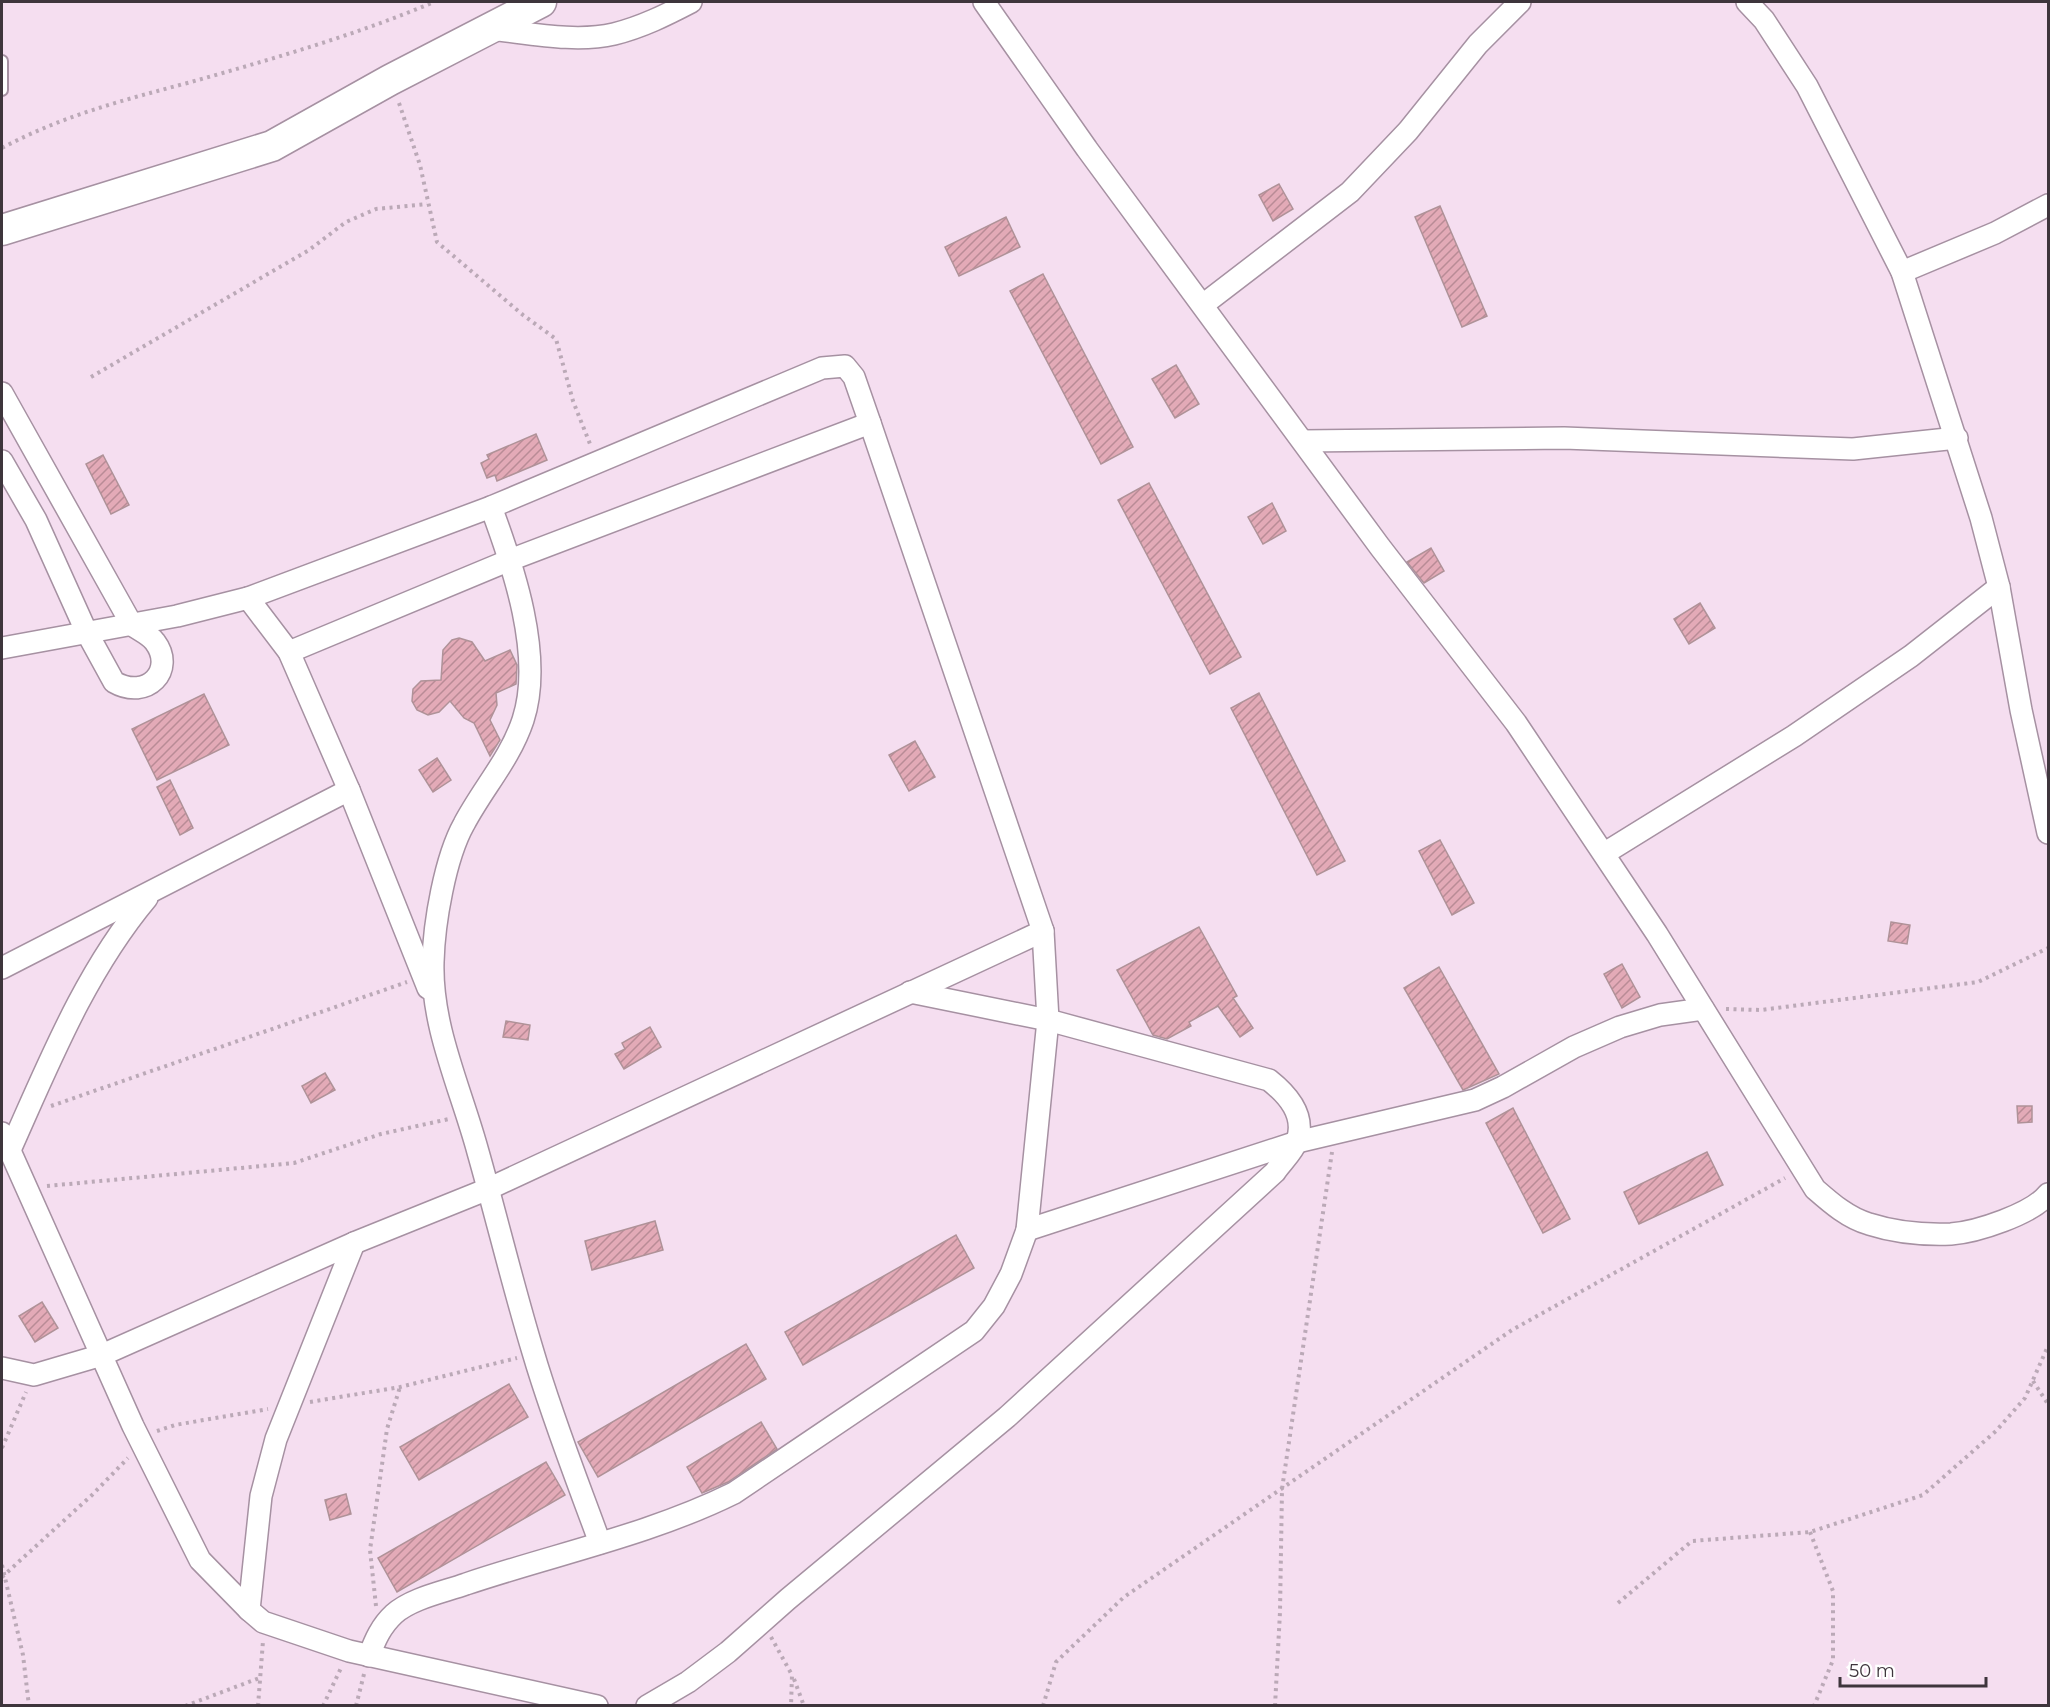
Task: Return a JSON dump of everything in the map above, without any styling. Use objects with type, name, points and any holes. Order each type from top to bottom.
[{"type":"main road","points":[[2,230],[272,146],[390,80],[541,2]]},
{"type":"street","points":[[490,30],[562,36],[612,34],[640,27],[691,2]]},
{"type":"street","points":[[984,2],[1087,149],[1204,304],[1380,546],[1467,656],[1605,853],[1815,1189],[1838,1209],[1867,1224],[1924,1233],[1953,1234],[1987,1226],[2019,1214],[2049,1194]]},
{"type":"street","points":[[1204,304],[1350,192],[1408,131],[1478,44],[1520,2]]},
{"type":"street","points":[[1747,2],[1764,20],[1807,86],[1902,272],[1957,438],[1999,587],[2022,710],[2049,833]]},
{"type":"street","points":[[1902,272],[1995,233],[2049,205]]},
{"type":"street","points":[[2,648],[86,631],[132,625],[248,598],[491,507],[832,365],[845,366],[850,372],[870,423],[1043,931],[1048,1020],[1027,1230],[1011,1274],[994,1306],[974,1330],[734,1493],[694,1513],[506,1570],[417,1602],[396,1612],[359,1654]]},
{"type":"street","points":[[2,393],[132,625],[155,642],[161,656],[160,673],[152,684],[136,690],[114,682],[86,631],[36,520],[2,461]]},
{"type":"street","points":[[289,652],[510,560],[870,423]]},
{"type":"street","points":[[1303,441],[1563,438],[1853,449],[1957,438]]},
{"type":"street","points":[[434,1008],[433,961],[437,919],[448,869],[462,826],[506,758],[524,717],[529,677],[526,634],[510,560],[491,507]]},
{"type":"street","points":[[1605,853],[1794,736],[1911,656],[1999,587]]},
{"type":"street","points":[[248,598],[289,652],[349,790],[424,976],[468,1115],[533,1354],[600,1543]]},
{"type":"street","points":[[2,968],[349,790]]},
{"type":"street","points":[[153,891],[120,931],[60,1037],[26,1114],[6,1142],[142,1444],[200,1560],[256,1616],[359,1654],[597,1706]]},
{"type":"street","points":[[2,1385],[102,1355],[354,1243],[488,1189],[1043,931]]},
{"type":"street","points":[[647,1706],[688,1682],[1007,1417],[1275,1172],[1297,1142],[1299,1123],[1294,1106],[1284,1092],[1269,1080],[1048,1020],[910,992]]},
{"type":"street","points":[[1027,1230],[1297,1142],[1475,1100],[1574,1047],[1620,1028],[1660,1015],[1703,1009]]},
{"type":"street","points":[[256,1616],[261,1496],[276,1439],[354,1243]]},
{"type":"street","points":[[2,1368],[34,1375]]},
{"type":"lane","points":[[2,61],[2,90]]},
{"type":"path","points":[[2,148],[84,111],[331,39],[392,19],[434,2]]},
{"type":"path","points":[[390,80],[420,165],[437,242],[523,315],[556,339],[573,401],[597,462]]},
{"type":"path","points":[[91,377],[309,250],[346,222],[376,209],[427,204]]},
{"type":"path","points":[[1703,1009],[1761,1010],[1978,982],[2049,948]]},
{"type":"path","points":[[26,1114],[424,976]]},
{"type":"path","points":[[27,1187],[294,1163],[381,1134],[468,1115]]},
{"type":"path","points":[[1275,1706],[1282,1490],[1335,1133]]},
{"type":"path","points":[[1043,1706],[1056,1662],[1124,1597],[1512,1330],[1801,1169]]},
{"type":"path","points":[[1618,1603],[1692,1541],[1810,1532],[1923,1495],[1996,1431],[2025,1398],[2049,1346]]},
{"type":"path","points":[[3,1575],[92,1495],[155,1431],[175,1425],[400,1388],[533,1354]]},
{"type":"path","points":[[2,1448],[34,1375]]},
{"type":"path","points":[[2032,1380],[2049,1404]]},
{"type":"path","points":[[379,1630],[370,1550],[387,1429],[400,1388]]},
{"type":"path","points":[[1810,1532],[1833,1592],[1833,1660],[1814,1706]]},
{"type":"path","points":[[2,1565],[23,1655],[29,1706]]},
{"type":"path","points":[[256,1616],[262,1677],[258,1706]]},
{"type":"path","points":[[763,1621],[792,1675],[804,1706]]},
{"type":"path","points":[[323,1706],[359,1654]]},
{"type":"path","points":[[356,1706],[359,1654]]},
{"type":"path","points":[[791,1706],[792,1675]]},
{"type":"path","points":[[185,1706],[262,1677]]},
{"type":"building","points":[[1279,184],[1293,209],[1273,221],[1259,195]]},
{"type":"building","points":[[1440,206],[1487,316],[1462,327],[1415,217]]},
{"type":"building","points":[[1006,217],[1020,247],[959,276],[945,247]]},
{"type":"building","points":[[1043,274],[1133,447],[1101,464],[1010,291]]},
{"type":"building","points":[[1176,365],[1199,404],[1175,418],[1152,379]]},
{"type":"building","points":[[536,434],[547,460],[497,481],[495,475],[487,478],[481,463],[489,459],[487,455]]},
{"type":"building","points":[[103,455],[129,505],[111,514],[86,464]]},
{"type":"building","points":[[1149,483],[1241,657],[1210,674],[1118,500]]},
{"type":"building","points":[[1272,503],[1286,531],[1263,544],[1248,517]]},
{"type":"building","points":[[1431,548],[1444,571],[1424,583],[1407,562]]},
{"type":"building","points":[[1700,603],[1715,628],[1689,644],[1674,619]]},
{"type":"building","points":[[459,638],[472,642],[485,661],[510,650],[517,665],[516,684],[496,693],[497,705],[490,720],[500,740],[490,756],[474,723],[464,718],[450,701],[439,712],[428,715],[417,710],[412,701],[413,689],[421,681],[441,680],[443,650],[452,640]]},
{"type":"building","points":[[1259,693],[1345,861],[1317,875],[1231,708]]},
{"type":"building","points":[[204,694],[229,745],[157,780],[132,729]]},
{"type":"building","points":[[915,741],[935,777],[909,791],[889,755]]},
{"type":"building","points":[[437,758],[451,780],[433,792],[419,770]]},
{"type":"building","points":[[170,780],[193,828],[180,835],[157,787]]},
{"type":"building","points":[[1440,840],[1474,903],[1452,915],[1419,851]]},
{"type":"building","points":[[1891,922],[1910,925],[1907,944],[1888,941]]},
{"type":"building","points":[[1199,927],[1237,996],[1233,998],[1253,1028],[1240,1037],[1218,1006],[1189,1022],[1191,1026],[1167,1039],[1153,1035],[1117,970]]},
{"type":"building","points":[[1622,964],[1640,997],[1622,1008],[1604,974]]},
{"type":"building","points":[[1439,967],[1499,1074],[1463,1090],[1404,988]]},
{"type":"building","points":[[506,1021],[530,1025],[528,1040],[503,1037]]},
{"type":"building","points":[[650,1027],[661,1047],[624,1069],[615,1054],[625,1049],[622,1043]]},
{"type":"building","points":[[325,1073],[335,1090],[311,1103],[302,1086]]},
{"type":"building","points":[[2017,1106],[2032,1106],[2032,1122],[2018,1123]]},
{"type":"building","points":[[1513,1108],[1570,1219],[1543,1233],[1486,1123]]},
{"type":"building","points":[[1707,1152],[1723,1185],[1639,1224],[1624,1192]]},
{"type":"building","points":[[655,1221],[663,1250],[592,1270],[585,1241]]},
{"type":"building","points":[[956,1235],[974,1268],[803,1365],[785,1332]]},
{"type":"building","points":[[42,1302],[58,1328],[35,1342],[19,1316]]},
{"type":"building","points":[[746,1344],[766,1379],[598,1477],[578,1442]]},
{"type":"building","points":[[509,1384],[528,1417],[419,1480],[400,1447]]},
{"type":"building","points":[[761,1422],[777,1449],[728,1482],[702,1493],[687,1467]]},
{"type":"building","points":[[546,1462],[565,1495],[397,1592],[378,1558]]},
{"type":"building","points":[[346,1494],[351,1514],[330,1520],[325,1500]]}]
